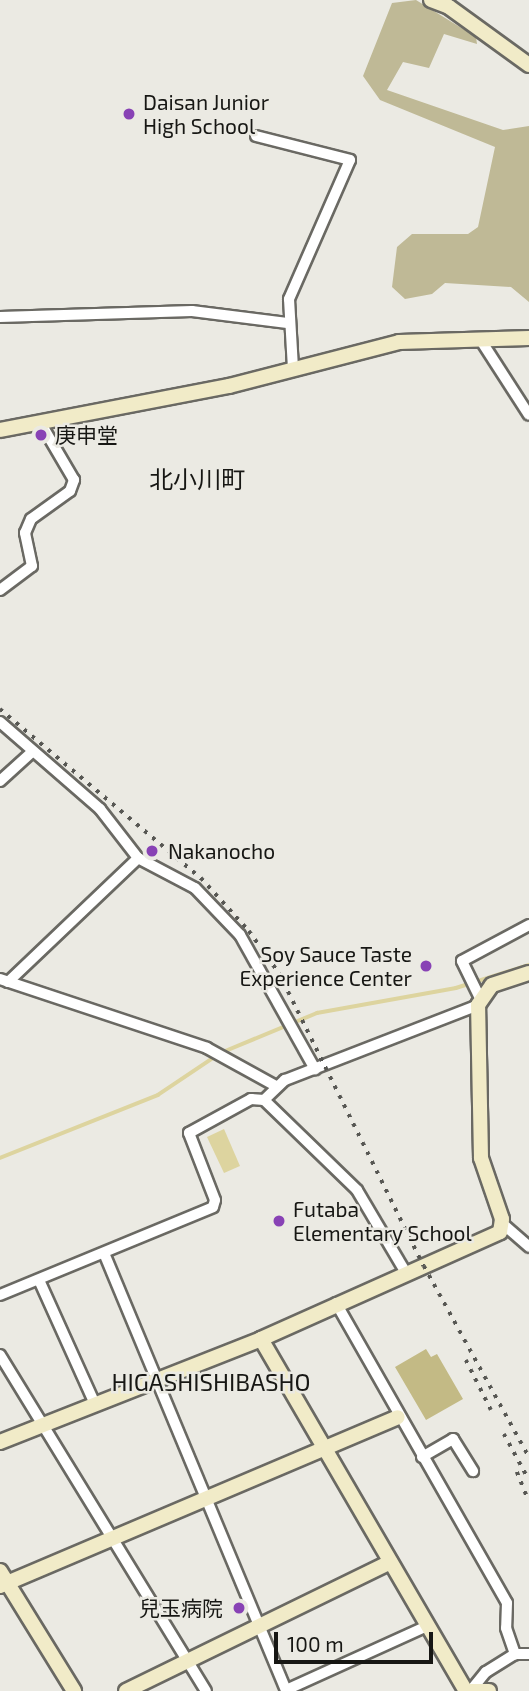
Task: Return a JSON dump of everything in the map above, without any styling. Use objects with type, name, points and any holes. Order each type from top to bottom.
[{"type":"street","points":[[435,1],[529,65]]},
{"type":"street","points":[[256,136],[350,160],[320,238],[298,274],[287,323],[293,369]]},
{"type":"street","points":[[0,317],[192,311],[287,323]]},
{"type":"street","points":[[0,430],[293,369],[399,342],[529,338]]},
{"type":"street","points":[[480,339],[529,415]]},
{"type":"street","points":[[0,590],[32,566],[25,533],[31,519],[70,491],[74,480],[40,422]]},
{"type":"street","points":[[0,722],[100,809],[138,858],[194,888],[240,935],[315,1069]]},
{"type":"street","points":[[0,781],[33,751]]},
{"type":"street","points":[[138,858],[4,981],[207,1048],[274,1085]]},
{"type":"street","points":[[529,925],[463,961],[479,1000],[481,1158],[503,1224],[529,1247]]},
{"type":"street","points":[[264,1100],[274,1085],[479,1000],[492,985],[529,973]]},
{"type":"street","points":[[0,1295],[213,1207],[215,1200],[189,1133],[251,1099],[264,1100],[357,1190],[406,1273]]},
{"type":"street","points":[[0,1442],[261,1339],[336,1303],[494,1237],[503,1224]]},
{"type":"street","points":[[104,1253],[286,1690],[427,1626]]},
{"type":"street","points":[[39,1280],[95,1404]]},
{"type":"street","points":[[336,1303],[398,1417],[507,1603],[506,1628],[515,1654]]},
{"type":"street","points":[[261,1339],[427,1626],[469,1690]]},
{"type":"street","points":[[0,1355],[41,1426],[206,1691]]},
{"type":"street","points":[[74,1691],[3,1580],[113,1538],[398,1417]]},
{"type":"street","points":[[422,1457],[453,1439],[473,1471]]},
{"type":"street","points":[[127,1691],[153,1685],[188,1661],[390,1562]]},
{"type":"street","points":[[469,1690],[478,1678],[515,1654],[529,1654]]},
{"type":"street","points":[[469,1690],[489,1691]]},
{"type":"shaded area","points":[[416,0],[476,37],[477,44],[444,34],[429,68],[403,62],[387,90],[503,130],[529,126],[529,302],[511,287],[445,283],[432,294],[405,299],[392,287],[397,247],[412,234],[468,234],[478,227],[495,147],[380,100],[363,76],[392,3]]},
{"type":"shaded area","points":[[224,1129],[240,1166],[224,1173],[207,1137]]},
{"type":"building","points":[[426,1349],[431,1357],[437,1354],[463,1399],[426,1420],[395,1367]]},
{"type":"waterway","points":[[223,1052],[317,1013],[456,988],[529,965]]},
{"type":"waterway","points":[[0,1158],[158,1095],[216,1056]]},
{"type":"railway","points":[[0,709],[201,878],[249,931],[279,973],[424,1266],[529,1457]]},
{"type":"railway","points":[[466,1360],[491,1410]]},
{"type":"railway","points":[[504,1434],[529,1480]]},
{"type":"railway","points":[[517,1472],[529,1501]]},
{"type":"place","name":"Daisan Junior High School","points":[[129,114]]},
{"type":"place","name":"庚申堂","points":[[41,435]]},
{"type":"place","name":"Nakanocho","points":[[152,851]]},
{"type":"place","name":"Soy Sauce Taste Experience Center","points":[[426,966]]},
{"type":"place","name":"Futaba Elementary School","points":[[279,1221]]},
{"type":"place","name":"兒玉病院","points":[[239,1608]]},
{"type":"district","name":"北小川町","points":[[197,479]]},
{"type":"district","name":"HIGASHISHIBASHO","points":[[211,1382]]}]
